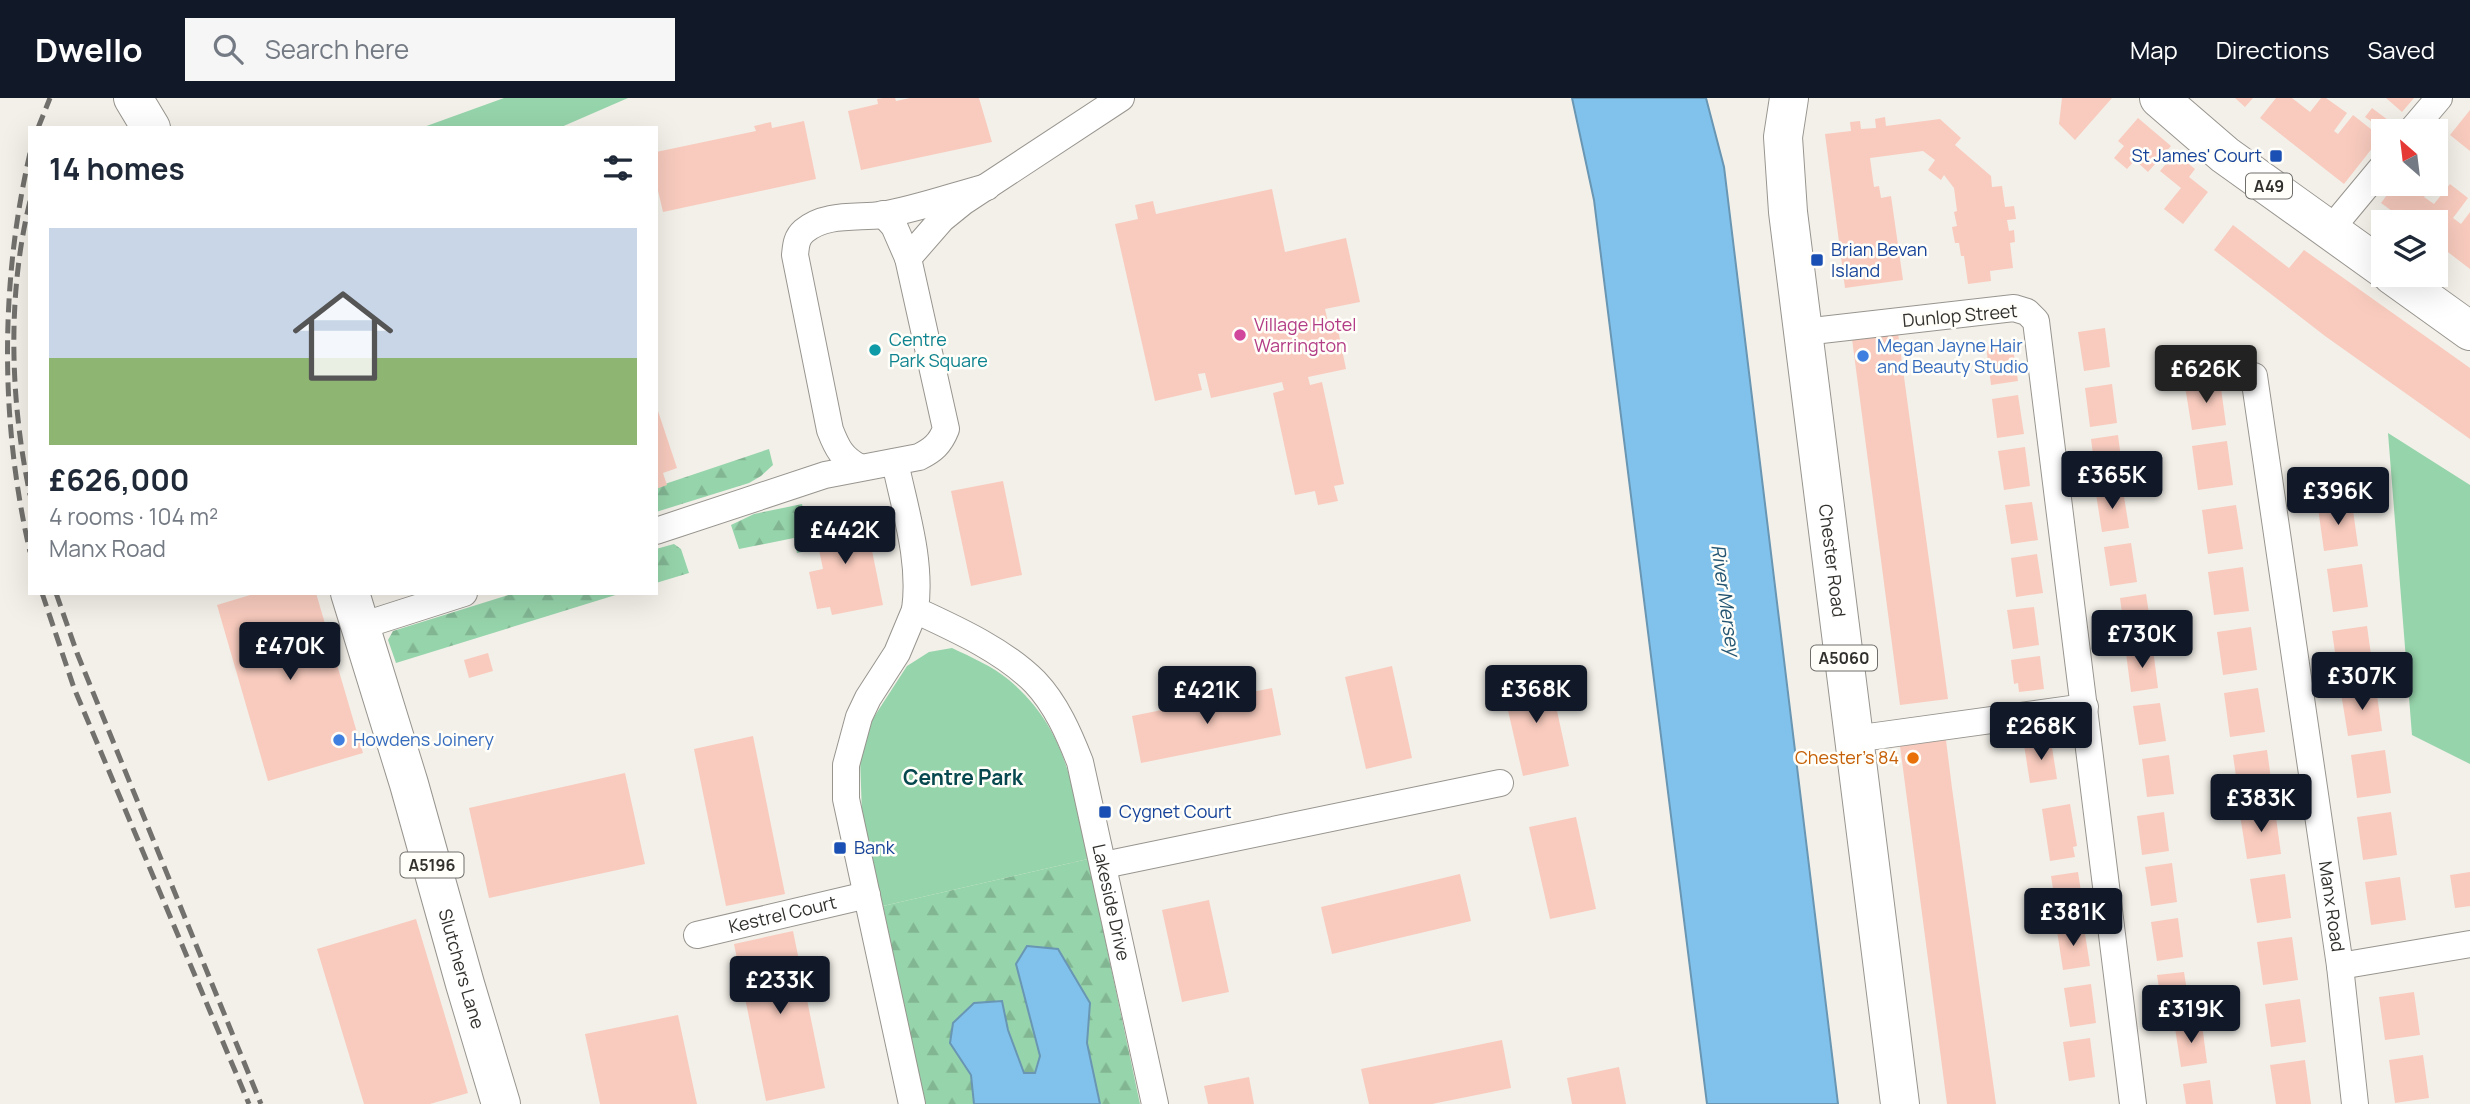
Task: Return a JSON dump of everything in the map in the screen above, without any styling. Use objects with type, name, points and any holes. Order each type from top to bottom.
[{"type":"highway","points":[[133,98],[150,126]]},
{"type":"highway","name":"Chester Road","points":[[1789,98],[1783,137],[1784,169],[1900,1104]]},
{"type":"highway","name":"A49","points":[[2159,98],[2225,155],[2371,260]]},
{"type":"highway","points":[[2409,287],[2470,331]]},
{"type":"highway","name":"Slutchers Lane","points":[[355,610],[501,1104]]},
{"type":"street","points":[[908,258],[942,219],[963,202],[1121,98]]},
{"type":"street","points":[[2421,119],[2439,98]]},
{"type":"street","points":[[2330,230],[2371,181]]},
{"type":"street","points":[[859,467],[845,459],[830,430],[795,256],[796,242],[802,232],[812,226],[841,216],[883,215],[987,187]]},
{"type":"street","points":[[658,530],[825,475],[919,457],[940,443],[946,429],[908,258],[894,226],[883,215]]},
{"type":"street","name":"Dunlop Street","points":[[1804,332],[2014,308],[2022,309],[2031,315],[2038,328],[2085,707]]},
{"type":"street","name":"Manx Road","points":[[2254,376],[2340,965],[2355,1104]]},
{"type":"street","points":[[770,494],[814,461],[830,430]]},
{"type":"street","points":[[895,462],[917,567],[915,610],[897,653],[859,717],[846,765],[846,799],[912,1104]]},
{"type":"street","points":[[355,610],[451,595]]},
{"type":"street","name":"Lakeside Drive","points":[[915,610],[1001,655],[1035,682],[1069,734],[1080,762],[1104,865],[1155,1104]]},
{"type":"street","points":[[1854,738],[2085,707],[2133,1104]]},
{"type":"street","points":[[1104,865],[1500,783]]},
{"type":"street","name":"Kestrel Court","points":[[697,935],[867,895]]},
{"type":"street","points":[[2340,965],[2470,944]]},
{"type":"green space","points":[[504,98],[628,98],[564,126],[427,126]]},
{"type":"green space","points":[[2388,433],[2470,485],[2470,764],[2412,735]]},
{"type":"green space","points":[[769,449],[773,465],[749,483],[658,511],[658,486]]},
{"type":"green space","points":[[802,504],[812,550],[797,553],[794,538],[739,549],[731,525],[754,514]]},
{"type":"green space","points":[[674,544],[681,549],[689,573],[658,582],[658,548]]},
{"type":"green space","points":[[509,595],[616,595],[396,663],[388,640],[393,631]]},
{"type":"green space","points":[[952,648],[989,666],[1009,680],[1029,699],[1044,719],[1065,761],[1088,859],[883,906],[862,814],[860,758],[872,720],[907,666],[929,652]]},
{"type":"green space","points":[[1088,859],[1140,1104],[925,1104],[883,906]]},
{"type":"water","name":"River Mersey","points":[[1572,98],[1706,98],[1724,167],[1838,1104],[1707,1104],[1594,200]]},
{"type":"water","points":[[1027,946],[1058,949],[1090,1003],[1087,1043],[1100,1104],[974,1104],[971,1075],[950,1043],[953,1023],[974,1003],[1002,1001],[1008,1030],[1024,1073],[1035,1073],[1040,1056],[1016,964]]},
{"type":"building","points":[[895,98],[896,101],[910,98],[979,98],[992,142],[861,170],[848,111],[878,104],[877,99]]},
{"type":"building","points":[[2062,98],[2112,98],[2075,140],[2059,124]]},
{"type":"building","points":[[2235,98],[2253,98],[2245,107]]},
{"type":"building","points":[[2276,98],[2292,98],[2310,112],[2321,98],[2326,98],[2347,113],[2334,131],[2338,134],[2353,115],[2371,129],[2371,150],[2344,184],[2260,118]]},
{"type":"building","points":[[2386,98],[2414,98],[2402,112]]},
{"type":"building","points":[[2372,108],[2387,119],[2371,119],[2371,121],[2365,117]]},
{"type":"building","points":[[2470,110],[2470,151],[2450,135]]},
{"type":"building","points":[[1885,117],[1886,126],[1940,119],[1961,138],[1955,145],[1991,176],[1992,187],[2002,186],[2005,207],[2014,206],[2016,219],[2007,220],[2009,231],[2014,230],[2015,242],[2010,243],[2013,268],[1990,271],[1991,281],[1968,284],[1964,256],[1961,256],[1959,243],[1955,243],[1952,227],[1957,226],[1954,188],[1944,175],[1941,180],[1928,170],[1935,160],[1923,151],[1870,158],[1874,187],[1879,186],[1881,198],[1891,196],[1903,280],[1845,288],[1825,134],[1851,131],[1850,122],[1860,121],[1861,129],[1876,128],[1875,119]]},
{"type":"building","points":[[2138,118],[2171,146],[2148,172],[2135,160],[2127,169],[2114,158],[2124,146],[2118,141]]},
{"type":"building","points":[[804,121],[816,179],[663,212],[658,191],[658,152],[756,131],[754,126],[771,122],[772,128]]},
{"type":"building","points":[[2175,153],[2195,169],[2189,177],[2208,192],[2183,224],[2164,209],[2181,188],[2160,171]]},
{"type":"building","points":[[2450,184],[2468,198],[2453,218],[2461,224],[2470,212],[2470,269],[2448,252],[2448,210],[2391,210],[2381,203],[2386,196],[2425,196],[2434,204],[2440,196],[2448,196]]},
{"type":"building","name":"Village Hotel Warrington","points":[[1272,189],[1285,252],[1346,238],[1360,302],[1325,309],[1328,322],[1336,320],[1346,369],[1308,377],[1310,385],[1322,382],[1344,484],[1334,486],[1338,501],[1318,505],[1315,491],[1295,495],[1273,393],[1284,390],[1282,382],[1211,398],[1205,373],[1198,374],[1202,390],[1155,401],[1115,224],[1138,219],[1135,205],[1153,201],[1156,214]]},
{"type":"building","points":[[2233,225],[2289,268],[2304,250],[2470,368],[2470,439],[2325,336],[2214,250]]},
{"type":"building","points":[[2105,328],[2110,367],[2084,371],[2078,332]]},
{"type":"building","points":[[1898,333],[1948,699],[1900,705],[1852,339]]},
{"type":"building","points":[[2012,342],[2018,381],[1991,385],[1986,346]]},
{"type":"building","points":[[2220,381],[2226,425],[2192,430],[2185,386]]},
{"type":"building","points":[[2112,384],[2117,423],[2090,427],[2085,388]]},
{"type":"building","points":[[2018,395],[2024,434],[1997,438],[1992,399]]},
{"type":"building","points":[[658,411],[677,468],[663,473],[667,485],[658,488]]},
{"type":"building","points":[[2118,435],[2123,474],[2096,478],[2091,439]]},
{"type":"building","points":[[2227,441],[2233,485],[2198,490],[2192,446]]},
{"type":"building","points":[[2025,447],[2030,486],[2004,490],[1998,451]]},
{"type":"building","points":[[1003,481],[1022,575],[971,586],[951,491]]},
{"type":"building","points":[[2123,490],[2129,528],[2102,532],[2096,494]]},
{"type":"building","points":[[2032,502],[2038,540],[2011,544],[2005,505]]},
{"type":"building","points":[[2352,503],[2358,546],[2324,551],[2318,508]]},
{"type":"building","points":[[2236,505],[2243,549],[2208,554],[2202,510]]},
{"type":"building","points":[[864,511],[883,605],[832,615],[830,607],[817,609],[809,572],[823,569],[813,521]]},
{"type":"building","points":[[2131,543],[2137,582],[2110,586],[2104,547]]},
{"type":"building","points":[[2037,554],[2043,593],[2016,597],[2011,558]]},
{"type":"building","points":[[2362,564],[2368,607],[2333,612],[2327,569]]},
{"type":"building","points":[[2243,567],[2249,611],[2214,615],[2208,572]]},
{"type":"building","points":[[2146,594],[2152,633],[2125,637],[2120,598]]},
{"type":"building","points":[[250,595],[317,595],[363,753],[268,781],[217,605]]},
{"type":"building","points":[[2034,607],[2039,645],[2013,649],[2007,610]]},
{"type":"building","points":[[2367,626],[2373,669],[2338,674],[2332,631]]},
{"type":"building","points":[[2251,627],[2257,670],[2223,675],[2217,632]]},
{"type":"building","points":[[2153,649],[2158,688],[2131,692],[2126,653]]},
{"type":"building","points":[[488,653],[493,671],[469,678],[464,660]]},
{"type":"building","points":[[2040,656],[2044,689],[2019,692],[2018,683],[2014,684],[2011,660]]},
{"type":"building","points":[[1392,666],[1412,758],[1366,769],[1345,677]]},
{"type":"building","points":[[1549,674],[1569,766],[1523,776],[1502,684]]},
{"type":"building","points":[[1272,688],[1281,735],[1141,763],[1132,716]]},
{"type":"building","points":[[2258,688],[2265,732],[2230,737],[2224,693]]},
{"type":"building","points":[[2376,688],[2382,731],[2348,736],[2341,693]]},
{"type":"building","points":[[2160,703],[2166,741],[2139,745],[2133,706]]},
{"type":"building","points":[[753,736],[785,894],[726,906],[694,749]]},
{"type":"building","points":[[1946,740],[1996,1104],[1947,1104],[1900,746]]},
{"type":"building","points":[[2051,741],[2057,779],[2030,783],[2024,745]]},
{"type":"building","points":[[2267,750],[2273,793],[2239,798],[2233,755]]},
{"type":"building","points":[[2385,750],[2391,793],[2357,798],[2351,755]]},
{"type":"building","points":[[2169,755],[2174,794],[2147,797],[2142,759]]},
{"type":"building","points":[[625,773],[645,864],[489,898],[469,808]]},
{"type":"building","points":[[2070,804],[2077,846],[2073,847],[2075,857],[2050,861],[2042,809]]},
{"type":"building","points":[[2275,810],[2281,854],[2247,859],[2240,815]]},
{"type":"building","points":[[2164,812],[2169,851],[2142,855],[2137,816]]},
{"type":"building","points":[[2391,812],[2397,855],[2363,860],[2357,817]]},
{"type":"building","points":[[1576,817],[1596,909],[1550,919],[1529,827]]},
{"type":"building","points":[[2172,863],[2177,902],[2151,906],[2145,867]]},
{"type":"building","points":[[2078,872],[2084,911],[2057,915],[2051,876]]},
{"type":"building","points":[[2470,872],[2470,906],[2455,908],[2450,875]]},
{"type":"building","points":[[1460,874],[1471,921],[1332,954],[1321,907]]},
{"type":"building","points":[[2285,874],[2291,918],[2257,923],[2250,879]]},
{"type":"building","points":[[2400,877],[2406,920],[2371,925],[2365,882]]},
{"type":"building","points":[[1209,900],[1229,992],[1182,1002],[1162,910]]},
{"type":"building","points":[[2178,918],[2183,957],[2157,961],[2151,922]]},
{"type":"building","points":[[416,919],[468,1093],[430,1104],[364,1104],[317,949]]},
{"type":"building","points":[[2084,927],[2090,966],[2063,970],[2057,931]]},
{"type":"building","points":[[793,931],[825,1088],[766,1101],[734,944]]},
{"type":"building","points":[[2292,937],[2298,980],[2263,985],[2257,942]]},
{"type":"building","points":[[2184,972],[2190,1010],[2163,1014],[2157,975]]},
{"type":"building","points":[[2091,984],[2096,1023],[2070,1027],[2064,988]]},
{"type":"building","points":[[2414,992],[2420,1035],[2385,1040],[2379,997]]},
{"type":"building","points":[[2300,999],[2306,1042],[2271,1047],[2265,1004]]},
{"type":"building","points":[[678,1015],[697,1104],[600,1104],[585,1034]]},
{"type":"building","points":[[2202,1024],[2207,1063],[2181,1067],[2175,1028]]},
{"type":"building","points":[[2090,1038],[2095,1077],[2069,1081],[2063,1042]]},
{"type":"building","points":[[1502,1040],[1511,1088],[1432,1104],[1369,1104],[1361,1069]]},
{"type":"building","points":[[2423,1055],[2429,1098],[2395,1103],[2389,1060]]},
{"type":"building","points":[[2305,1060],[2311,1104],[2276,1104],[2270,1065]]},
{"type":"building","points":[[1619,1067],[1626,1104],[1572,1104],[1567,1078]]},
{"type":"building","points":[[1249,1077],[1254,1104],[1208,1104],[1204,1086]]},
{"type":"building","points":[[2210,1080],[2213,1104],[2186,1104],[2183,1084]]},
{"type":"railway","points":[[39,126],[50,98]]},
{"type":"railway","points":[[28,163],[13,252],[8,353],[13,453],[28,542]]},
{"type":"railway","points":[[28,211],[17,273],[14,348],[18,422],[28,485]]},
{"type":"railway","points":[[43,595],[74,688],[249,1104]]},
{"type":"railway","points":[[57,595],[77,653],[261,1104]]},
{"type":"place","name":"St James' Court","points":[[2276,156]]},
{"type":"place","name":"Brian Bevan Island","points":[[1817,260]]},
{"type":"place","name":"Village Hotel Warrington","points":[[1240,335]]},
{"type":"place","name":"Centre Park Square","points":[[875,350]]},
{"type":"place","name":"Megan Jayne Hair and Beauty Studio","points":[[1863,356]]},
{"type":"place","name":"Howdens Joinery","points":[[339,740]]},
{"type":"place","name":"Chester's 84","points":[[1913,758]]},
{"type":"place","name":"Cygnet Court","points":[[1105,812]]},
{"type":"place","name":"Bank","points":[[840,848]]},
{"type":"district","name":"Centre Park","points":[[963,778]]}]
